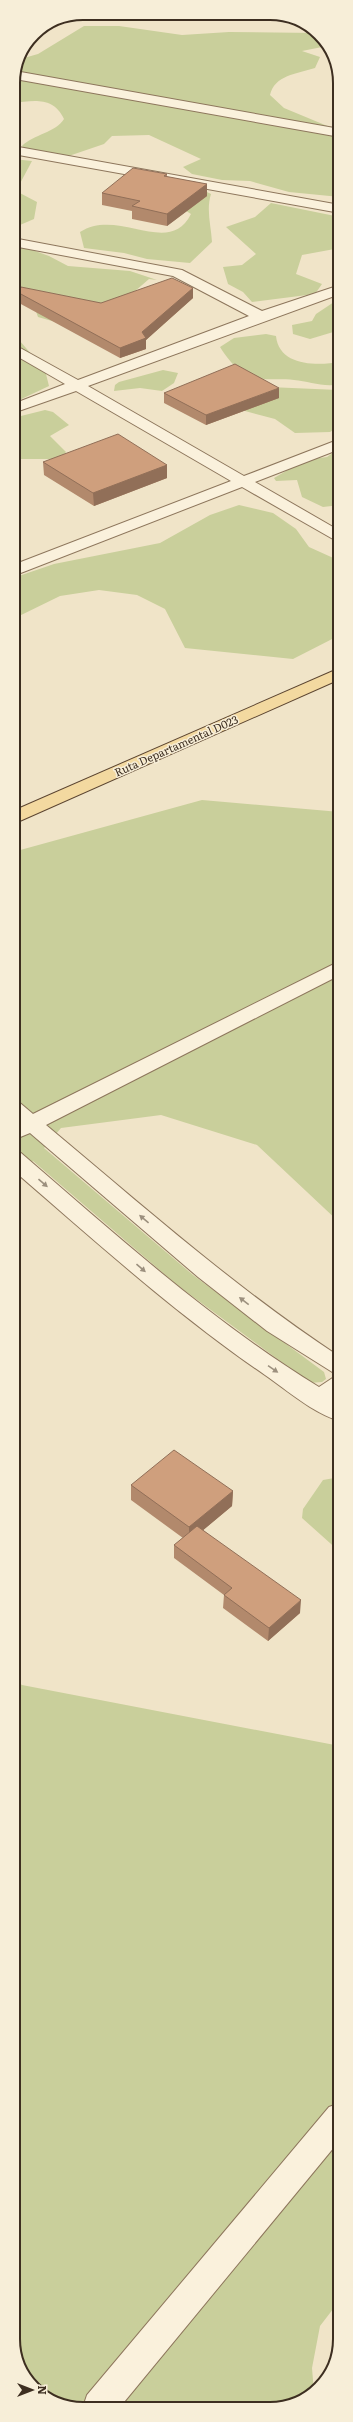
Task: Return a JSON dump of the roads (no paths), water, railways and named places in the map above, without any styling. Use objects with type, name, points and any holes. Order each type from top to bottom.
[{"type":"main road","name":"Ruta Departamental D023","points":[[20,815],[333,676]]},
{"type":"street","points":[[21,76],[333,132]]},
{"type":"street","points":[[20,151],[333,208]]},
{"type":"street","points":[[20,243],[177,273],[261,316]]},
{"type":"street","points":[[20,406],[261,316],[333,291]]},
{"type":"street","points":[[20,352],[242,483],[333,534]]},
{"type":"street","points":[[20,568],[333,447]]},
{"type":"street","points":[[333,971],[22,1128],[275,1325],[333,1363]]},
{"type":"street","points":[[20,1164],[166,1290],[240,1347],[333,1408]]},
{"type":"street","points":[[319,1400],[333,1389]]},
{"type":"street","points":[[103,2402],[333,2125]]}]
